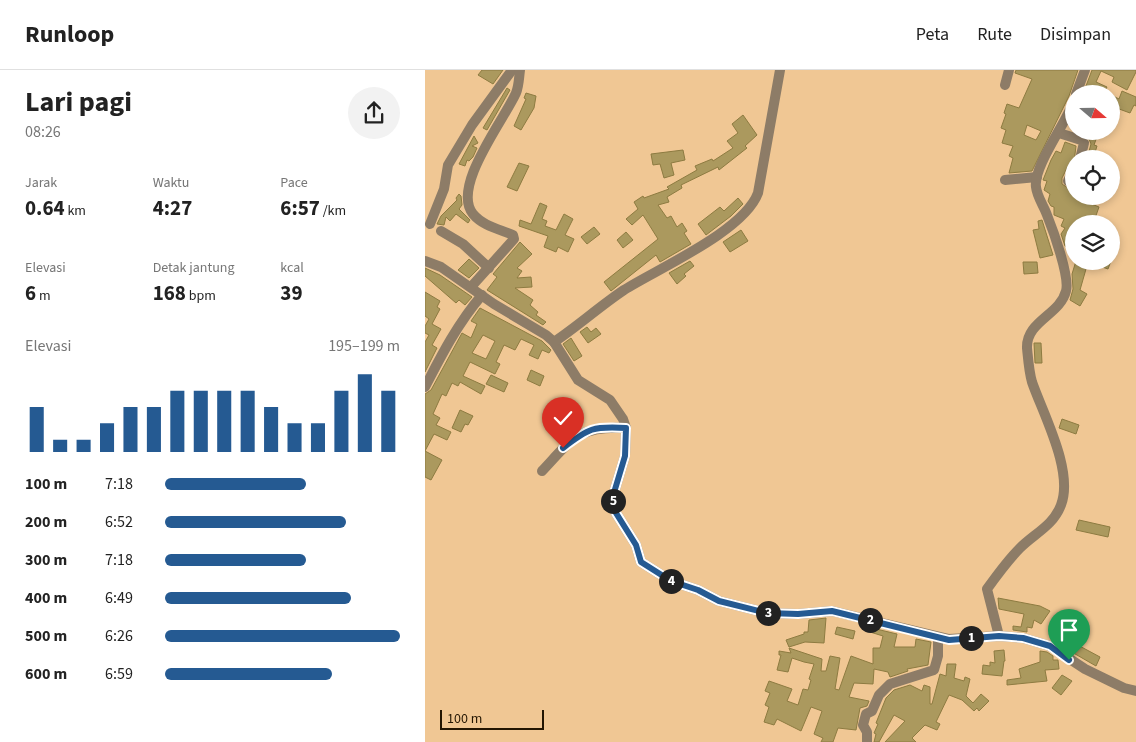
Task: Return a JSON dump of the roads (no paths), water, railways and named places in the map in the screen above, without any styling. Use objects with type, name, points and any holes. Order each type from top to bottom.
[{"type":"street","points":[[430,224],[444,189],[448,165],[463,139],[512,70]]},
{"type":"street","points":[[471,287],[515,237],[483,223],[473,215],[467,206],[467,191],[472,174],[517,90],[520,70]]},
{"type":"street","points":[[553,342],[624,290],[683,257],[741,218],[751,207],[758,193],[780,70]]},
{"type":"street","points":[[1005,85],[1009,70]]},
{"type":"street","points":[[1079,85],[1085,70]]},
{"type":"street","points":[[999,636],[987,589],[1021,547],[1047,527],[1061,504],[1063,491],[1064,476],[1044,408],[1032,381],[1027,348],[1029,333],[1063,298],[1067,278],[1048,216],[1035,186],[1043,160],[1065,120]]},
{"type":"street","points":[[1059,133],[1081,140],[1083,143],[1081,150]]},
{"type":"street","points":[[1005,180],[1037,177]]},
{"type":"street","points":[[441,231],[463,244],[489,268]]},
{"type":"street","points":[[425,261],[441,267],[553,342],[578,380],[611,400],[626,428],[625,456],[613,496],[616,513],[636,545],[641,562],[671,581],[698,590],[719,601],[767,613],[798,614],[832,611],[949,640],[999,636],[1023,638],[1050,646],[1085,669],[1124,688],[1136,691]]},
{"type":"street","points":[[425,387],[460,323],[482,295]]},
{"type":"street","points":[[542,472],[563,448],[585,430],[599,427],[626,428]]},
{"type":"street","points":[[867,742],[867,732],[863,725],[866,714],[872,711],[879,695],[890,684],[934,670],[938,656],[938,637]]}]
